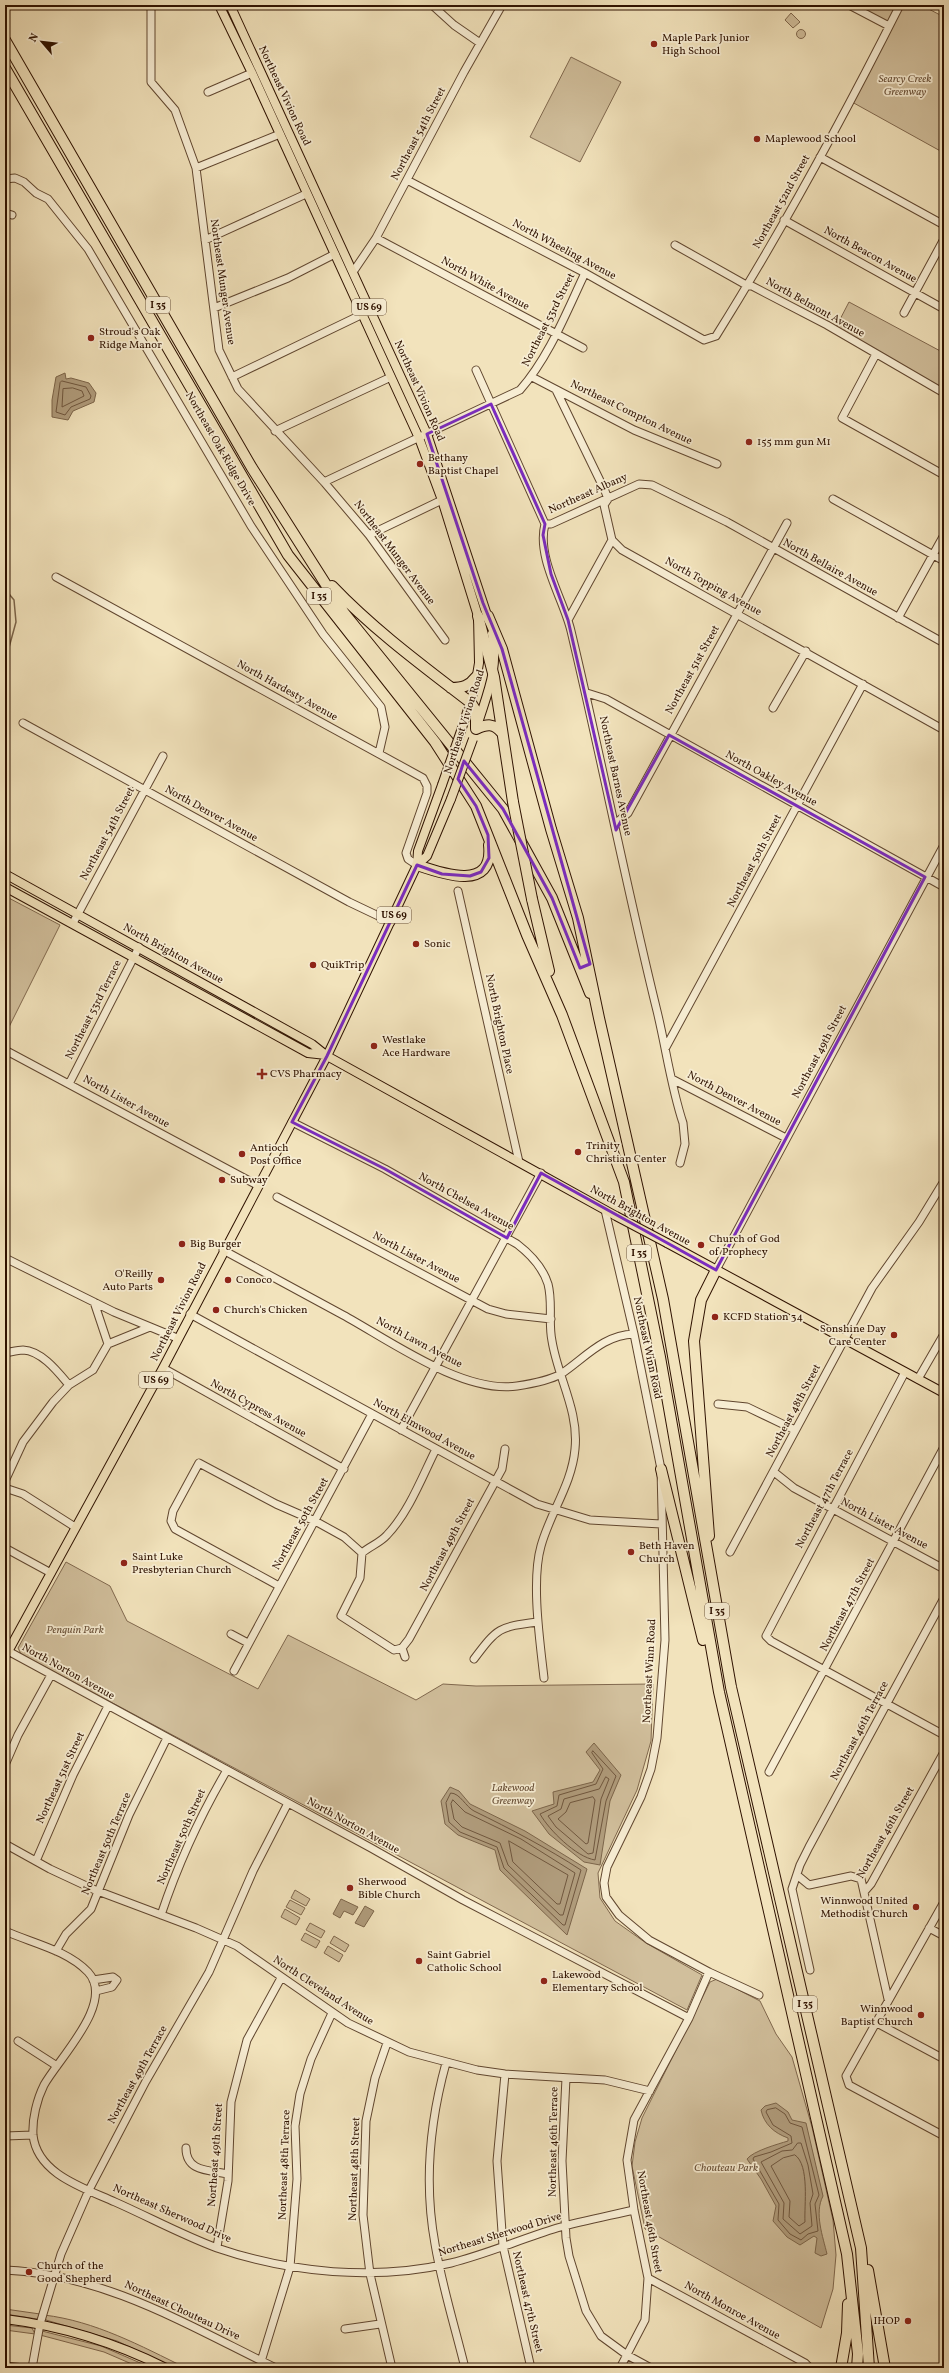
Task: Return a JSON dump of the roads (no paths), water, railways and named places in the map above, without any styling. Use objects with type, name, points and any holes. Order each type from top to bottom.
[{"type":"highway","name":"I 35","points":[[5,40],[252,468],[344,613],[503,809],[552,898],[598,1018],[663,1299],[730,1687],[861,2248],[869,2368]]},
{"type":"highway","name":"I 35","points":[[5,68],[288,555],[435,742],[476,806],[527,934],[562,1015],[624,1182],[660,1357],[719,1692],[847,2254],[858,2354],[857,2368]]},
{"type":"highway","points":[[316,568],[349,603],[471,702],[476,711],[474,734]]},
{"type":"highway","points":[[478,616],[494,678],[513,802],[532,899],[543,951],[562,1015]]},
{"type":"highway","points":[[488,616],[502,649],[551,829],[578,918],[598,1018]]},
{"type":"highway","points":[[452,688],[462,688],[471,684],[476,677]]},
{"type":"highway","points":[[474,734],[486,725],[494,725],[502,733]]},
{"type":"highway","points":[[418,866],[453,876],[477,874],[484,869],[488,861],[488,835]]},
{"type":"highway","points":[[712,1580],[694,1341],[701,1300],[716,1270]]},
{"type":"highway","points":[[661,1469],[710,1673],[719,1692]]},
{"type":"highway","points":[[861,2248],[872,2288],[885,2368]]},
{"type":"highway","points":[[841,2368],[847,2319],[847,2254]]},
{"type":"main road","name":"Northeast Vivion Road","points":[[7,1654],[162,1368],[257,1185],[327,1056],[418,866],[427,856],[450,799],[494,678],[494,644],[488,616],[427,434],[230,5]]},
{"type":"main road","name":"Northeast Vivion Road","points":[[220,7],[252,73],[306,194],[419,438],[442,500],[478,616],[479,641],[476,677],[471,702],[418,851],[418,866]]},
{"type":"main road","name":"North Brighton Avenue","points":[[5,874],[312,1044],[327,1056],[605,1210],[944,1393]]},
{"type":"main road","name":"North Brighton Avenue","points":[[5,887],[308,1052],[327,1056]]},
{"type":"main road","points":[[5,2319],[40,2324],[106,2342],[166,2368]]},
{"type":"street","name":"Northeast Munger Avenue","points":[[151,5],[151,82],[175,110],[196,168],[219,350],[238,389],[275,431],[324,482],[369,535],[445,640]]},
{"type":"street","points":[[432,5],[454,25],[480,43]]},
{"type":"street","name":"Northeast 54th Street","points":[[353,272],[376,238],[480,43],[502,5]]},
{"type":"street","points":[[849,5],[889,26]]},
{"type":"street","name":"Northeast 52nd Street","points":[[708,340],[716,336],[748,286],[820,157],[900,5]]},
{"type":"street","points":[[208,92],[252,73]]},
{"type":"street","points":[[196,168],[280,134]]},
{"type":"street","points":[[820,157],[944,225]]},
{"type":"street","name":"Northeast Oak Ridge Drive","points":[[5,179],[15,178],[24,182],[36,193],[48,198],[88,249],[252,526],[323,634],[382,707],[385,727],[379,753]]},
{"type":"street","name":"North Wheeling Avenue","points":[[408,180],[585,273],[701,338],[708,340]]},
{"type":"street","points":[[205,240],[306,194]]},
{"type":"street","name":"North Beacon Avenue","points":[[784,220],[944,309]]},
{"type":"street","name":"North White Avenue","points":[[376,238],[555,335],[583,348]]},
{"type":"street","points":[[904,313],[944,239]]},
{"type":"street","name":"North Belmont Avenue","points":[[675,245],[748,286],[752,286],[820,322],[944,393]]},
{"type":"street","points":[[214,308],[288,278],[335,254]]},
{"type":"street","name":"Northeast 53rd Street","points":[[532,377],[555,335],[585,273]]},
{"type":"street","points":[[232,377],[371,310]]},
{"type":"street","points":[[876,354],[842,418],[944,475]]},
{"type":"street","name":"Northeast Barnes Avenue","points":[[476,370],[545,524],[545,547],[552,580],[568,620],[587,693],[615,824],[683,1123],[685,1144],[680,1163]]},
{"type":"street","points":[[275,431],[391,377]]},
{"type":"street","points":[[324,482],[520,390],[532,377]]},
{"type":"street","name":"Northeast Compton Avenue","points":[[532,377],[556,390],[566,393],[634,430],[716,464]]},
{"type":"street","points":[[556,390],[608,499],[604,505],[612,540],[568,620]]},
{"type":"street","name":"Northeast Albany","points":[[545,524],[551,524],[639,484],[659,487],[706,512]]},
{"type":"street","points":[[833,499],[944,561]]},
{"type":"street","points":[[369,535],[442,500]]},
{"type":"street","name":"North Bellaire Avenue","points":[[706,512],[944,643]]},
{"type":"street","name":"Northeast 51st Street","points":[[615,824],[628,813],[771,548],[787,523]]},
{"type":"street","points":[[898,618],[944,535]]},
{"type":"street","name":"North Topping Avenue","points":[[612,540],[622,550],[806,651],[944,730]]},
{"type":"street","name":"North Hardesty Avenue","points":[[56,577],[420,776],[426,783],[427,792],[406,853],[408,859],[418,866]]},
{"type":"street","points":[[773,708],[806,651]]},
{"type":"street","name":"Northeast 50th Street","points":[[666,1047],[863,684]]},
{"type":"street","name":"North Oakley Avenue","points":[[587,693],[606,699],[944,887]]},
{"type":"street","name":"North Denver Avenue","points":[[23,723],[349,902],[391,922]]},
{"type":"street","name":"Northeast 54th Street","points":[[73,923],[163,756]]},
{"type":"street","name":"Northeast 49th Street","points":[[716,1270],[925,877],[944,845]]},
{"type":"street","name":"North Brighton Place","points":[[458,891],[519,1162]]},
{"type":"street","name":"Northeast 53rd Terrace","points":[[69,1084],[139,948]]},
{"type":"street","name":"North Lister Avenue","points":[[5,1050],[257,1185]]},
{"type":"street","name":"North Denver Avenue","points":[[672,1079],[786,1138]]},
{"type":"street","name":"North Chelsea Avenue","points":[[292,1122],[385,1169],[507,1238],[529,1253],[544,1275],[551,1299],[551,1334],[559,1375]]},
{"type":"street","points":[[401,1430],[507,1238],[540,1173]]},
{"type":"street","name":"Northeast 48th Street","points":[[730,1552],[872,1288],[919,1222],[944,1181]]},
{"type":"street","name":"North Lister Avenue","points":[[277,1197],[488,1309],[506,1314],[551,1319]]},
{"type":"street","name":"Northeast Winn Road","points":[[605,1210],[634,1334],[661,1469],[661,1524],[665,1640],[657,1738],[651,1769],[641,1797],[607,1867],[604,1883],[606,1897],[619,1915],[649,1940],[709,1972],[759,1994]]},
{"type":"street","name":"North Lawn Avenue","points":[[223,1250],[435,1366],[468,1379],[500,1386],[524,1385],[559,1375],[602,1344],[617,1336],[634,1334]]},
{"type":"street","points":[[5,1258],[94,1302],[177,1338]]},
{"type":"street","points":[[94,1302],[108,1344]]},
{"type":"street","name":"North Elmwood Avenue","points":[[190,1314],[537,1504],[590,1520],[661,1524]]},
{"type":"street","points":[[5,1481],[30,1432],[69,1385],[93,1370],[108,1344],[150,1327]]},
{"type":"street","points":[[918,1379],[944,1334]]},
{"type":"street","points":[[5,1353],[23,1350],[32,1352],[51,1365],[69,1385]]},
{"type":"street","name":"North Cypress Avenue","points":[[162,1368],[344,1468]]},
{"type":"street","name":"Northeast 47th Terrace","points":[[825,1670],[771,1641],[766,1636],[905,1372]]},
{"type":"street","points":[[544,1678],[538,1622],[538,1559],[554,1510],[568,1478],[575,1450],[574,1415],[568,1393],[559,1375]]},
{"type":"street","points":[[718,1404],[747,1407],[795,1430]]},
{"type":"street","name":"Northeast 50th Street","points":[[234,1671],[372,1414]]},
{"type":"street","name":"Northeast 47th Street","points":[[770,1772],[944,1447]]},
{"type":"street","points":[[362,1553],[381,1542],[392,1529],[409,1502],[436,1449]]},
{"type":"street","name":"Northeast 49th Street","points":[[402,1648],[409,1639],[494,1481],[502,1469],[505,1449]]},
{"type":"street","points":[[279,1586],[175,1529],[171,1522],[172,1511],[198,1460],[276,1504],[315,1521],[350,1540],[362,1553],[360,1578],[341,1616],[394,1650],[402,1648],[405,1657]]},
{"type":"street","name":"North Lister Avenue","points":[[774,1472],[794,1488],[944,1569]]},
{"type":"street","points":[[5,1488],[34,1500],[76,1527]]},
{"type":"street","points":[[5,1548],[51,1573]]},
{"type":"street","name":"Northeast 46th Terrace","points":[[810,1970],[792,1889],[797,1875],[809,1846],[888,1704],[944,1598]]},
{"type":"street","points":[[474,1659],[492,1634],[508,1626],[538,1622]]},
{"type":"street","points":[[231,1634],[248,1643]]},
{"type":"street","name":"North Norton Avenue","points":[[7,1654],[51,1675],[227,1770],[470,1904],[689,2018]]},
{"type":"street","points":[[825,1670],[944,1735]]},
{"type":"street","points":[[5,1765],[18,1735],[51,1675]]},
{"type":"street","name":"Northeast 51st Street","points":[[36,1861],[73,1775],[108,1706]]},
{"type":"street","name":"Northeast 50th Terrace","points":[[56,1951],[66,1934],[91,1909],[129,1815],[167,1738]]},
{"type":"street","name":"Northeast 46th Street","points":[[888,1999],[864,1892],[871,1884],[944,1752]]},
{"type":"street","name":"Northeast 50th Street","points":[[162,1915],[171,1884],[194,1832],[227,1770]]},
{"type":"street","name":"Northeast 49th Terrace","points":[[32,2368],[40,2324],[61,2254],[89,2190],[146,2081],[209,1972],[253,1871],[288,1803]]},
{"type":"street","name":"North Cleveland Avenue","points":[[5,1844],[36,1861],[99,1891],[237,1946],[332,2013],[358,2029],[387,2043],[446,2063],[505,2074],[614,2082],[650,2091]]},
{"type":"street","points":[[797,1875],[809,1885],[855,1877],[861,1879],[864,1892]]},
{"type":"street","points":[[944,1902],[875,2022],[847,2073],[846,2080],[849,2085],[944,2136]]},
{"type":"street","points":[[929,1928],[944,1936]]},
{"type":"street","points":[[5,1931],[56,1951],[82,1967],[93,1980],[96,1990],[93,2010],[45,2085],[36,2107],[33,2135],[5,2136]]},
{"type":"street","name":"Northeast 46th Street","points":[[620,2368],[645,2320],[648,2278],[634,2210],[627,2160],[634,2120],[689,2018],[709,1972]]},
{"type":"street","points":[[93,1980],[113,1977],[117,1980],[112,1987],[96,1990]]},
{"type":"street","name":"Northeast 49th Street","points":[[217,2248],[228,2174],[231,2102],[245,2046],[281,1978]]},
{"type":"street","name":"Northeast 48th Terrace","points":[[260,2364],[273,2327],[290,2267],[297,2179],[294,2143],[297,2110],[311,2059],[332,2013]]},
{"type":"street","points":[[875,2022],[944,2059]]},
{"type":"street","points":[[18,2041],[58,2066]]},
{"type":"street","name":"Northeast 48th Street","points":[[387,2043],[375,2078],[366,2121],[363,2215],[370,2274],[380,2324],[392,2368]]},
{"type":"street","points":[[446,2063],[435,2113],[430,2156],[431,2214],[439,2265],[465,2368]]},
{"type":"street","name":"Northeast 47th Street","points":[[505,2074],[497,2161],[503,2246],[531,2368]]},
{"type":"street","name":"Northeast 46th Terrace","points":[[566,2078],[562,2161],[565,2226],[569,2256],[586,2311],[601,2336],[627,2355],[651,2368]]},
{"type":"street","name":"Northeast Sherwood Drive","points":[[33,2135],[40,2158],[56,2172],[89,2190],[217,2248],[290,2267],[370,2274],[439,2265],[565,2226],[634,2210]]},
{"type":"street","points":[[186,2148],[186,2158],[193,2166],[228,2174]]},
{"type":"street","name":"Northeast Chouteau Drive","points":[[5,2270],[55,2277],[98,2287],[137,2301],[260,2364],[276,2368]]},
{"type":"street","name":"North Monroe Avenue","points":[[648,2278],[808,2366]]},
{"type":"street","points":[[345,2329],[380,2324]]},
{"type":"street","points":[[5,2366],[24,2368]]},
{"type":"water","points":[[65,373],[66,379],[71,378],[89,383],[96,393],[94,402],[73,411],[68,420],[52,417],[52,400],[56,377]]},
{"type":"water","points":[[594,1743],[621,1775],[610,1801],[600,1865],[584,1862],[549,1834],[532,1811],[554,1804],[553,1792],[593,1782],[600,1770],[586,1752]]},
{"type":"water","points":[[450,1787],[459,1791],[470,1804],[525,1831],[587,1869],[567,1935],[500,1870],[495,1850],[458,1835],[445,1824],[441,1801]]},
{"type":"water","points":[[341,1899],[358,1907],[353,1915],[344,1911],[340,1918],[333,1914]]},
{"type":"water","points":[[365,1906],[374,1911],[364,1927],[355,1923]]},
{"type":"water","points":[[776,2103],[788,2112],[792,2120],[806,2123],[823,2196],[820,2203],[819,2217],[827,2254],[821,2256],[815,2253],[817,2238],[814,2236],[800,2245],[787,2237],[773,2221],[776,2206],[761,2179],[747,2159],[755,2153],[788,2141],[788,2138],[774,2131],[767,2124],[762,2115],[761,2110],[765,2106]]},
{"type":"waterway","points":[[5,361],[7,380],[5,384]]},
{"type":"waterway","points":[[5,589],[14,600],[16,622],[5,662]]},
{"type":"place","name":"Maple Park Junior High School","points":[[654,44]]},
{"type":"place","name":"Maplewood School","points":[[757,139]]},
{"type":"place","name":"Stroud's Oak Ridge Manor","points":[[91,338]]},
{"type":"place","name":"155 mm gun M1","points":[[749,442]]},
{"type":"place","name":"Bethany Baptist Chapel","points":[[420,464]]},
{"type":"place","name":"Sonic","points":[[416,944]]},
{"type":"place","name":"QuikTrip","points":[[313,965]]},
{"type":"place","name":"Westlake Ace Hardware","points":[[374,1046]]},
{"type":"place","name":"CVS Pharmacy","points":[[262,1074]]},
{"type":"place","name":"Trinity Christian Center","points":[[578,1152]]},
{"type":"place","name":"Antioch Post Office","points":[[242,1154]]},
{"type":"place","name":"Subway","points":[[222,1180]]},
{"type":"place","name":"Big Burger","points":[[182,1244]]},
{"type":"place","name":"Church of God of Prophecy","points":[[701,1245]]},
{"type":"place","name":"O'Reilly Auto Parts","points":[[161,1280]]},
{"type":"place","name":"Conoco","points":[[228,1280]]},
{"type":"place","name":"Church's Chicken","points":[[216,1310]]},
{"type":"place","name":"KCFD Station 34","points":[[715,1317]]},
{"type":"place","name":"Sonshine Day Care Center","points":[[894,1335]]},
{"type":"place","name":"Beth Haven Church","points":[[631,1552]]},
{"type":"place","name":"Saint Luke Presbyterian Church","points":[[124,1563]]},
{"type":"place","name":"Sherwood Bible Church","points":[[350,1888]]},
{"type":"place","name":"Winnwood United Methodist Church","points":[[916,1907]]},
{"type":"place","name":"Saint Gabriel Catholic School","points":[[419,1961]]},
{"type":"place","name":"Lakewood Elementary School","points":[[544,1981]]},
{"type":"place","name":"Winnwood Baptist Church","points":[[921,2015]]},
{"type":"place","name":"Church of the Good Shepherd","points":[[29,2272]]},
{"type":"place","name":"IHOP","points":[[908,2321]]},
{"type":"park label","name":"Searcy Creek Greenway","points":[[905,85]]},
{"type":"park label","name":"Penguin Park","points":[[75,1630]]},
{"type":"park label","name":"Lakewood Greenway","points":[[513,1794]]},
{"type":"park label","name":"Chouteau Park","points":[[726,2168]]}]
